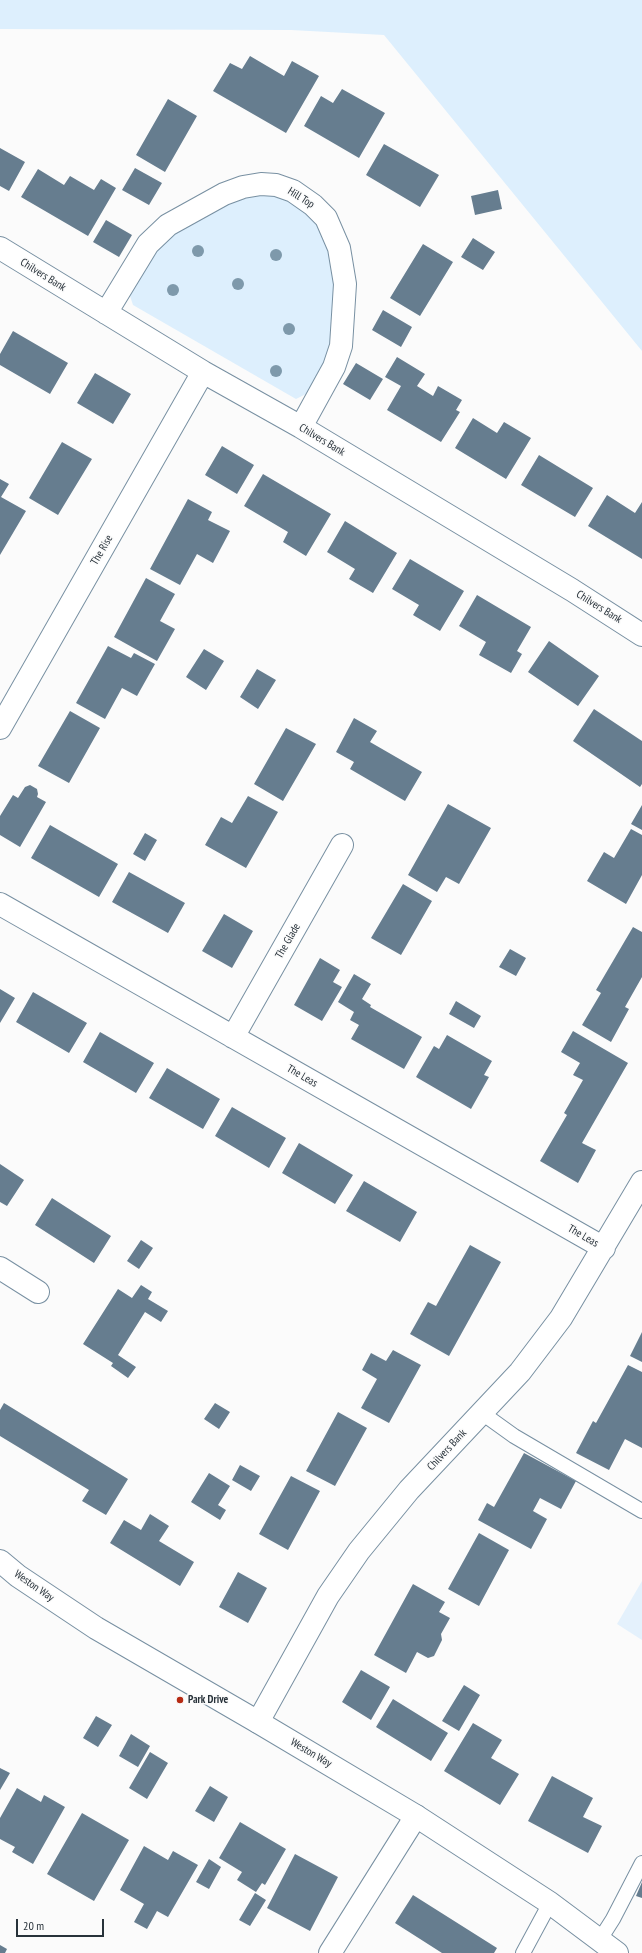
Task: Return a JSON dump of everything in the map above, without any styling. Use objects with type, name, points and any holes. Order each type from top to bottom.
[{"type":"street","name":"Hill Top","points":[[106,313],[148,244],[168,225],[224,194],[243,187],[261,184],[276,185],[293,191],[313,204],[326,218],[338,248],[345,284],[341,346],[334,367],[301,427]]},
{"type":"street","name":"Chilvers Bank","points":[[0,248],[203,372],[301,427],[572,590],[642,635]]},
{"type":"street","name":"The Rise","points":[[0,728],[203,372]]},
{"type":"street","name":"The Glade","points":[[233,1037],[342,844]]},
{"type":"street","name":"The Leas","points":[[0,904],[604,1248]]},
{"type":"street","name":"Chilvers Bank","points":[[258,1722],[328,1596],[360,1551],[409,1490],[520,1372],[561,1318],[642,1182]]},
{"type":"street","points":[[0,1268],[38,1292]]},
{"type":"street","name":"Weston Way","points":[[0,1561],[18,1576],[96,1628],[416,1816],[550,1903],[617,1953]]},
{"type":"street","points":[[330,1953],[416,1816]]},
{"type":"lane","points":[[482,1413],[514,1436],[642,1511]]},
{"type":"lane","points":[[599,1941],[642,1863]]},
{"type":"lane","points":[[523,1953],[550,1903]]},
{"type":"shaded area","points":[[0,0],[642,0],[642,351],[384,35],[291,30],[0,29]]},
{"type":"shaded area","points":[[261,192],[283,198],[301,208],[314,221],[332,249],[337,278],[335,349],[308,393],[296,399],[133,305],[130,296],[132,284],[167,234],[226,200]]},
{"type":"shaded area","points":[[642,1581],[642,1640],[617,1624]]},
{"type":"building","points":[[250,56],[284,76],[292,61],[319,76],[286,133],[213,91],[230,63],[242,69]]},
{"type":"building","points":[[342,89],[385,113],[359,158],[304,126],[321,96],[333,103]]},
{"type":"building","points":[[168,99],[197,116],[165,172],[136,155]]},
{"type":"building","points":[[384,144],[439,175],[420,207],[366,175]]},
{"type":"building","points":[[0,148],[25,162],[9,191],[0,186]]},
{"type":"building","points":[[135,168],[162,183],[149,205],[122,190]]},
{"type":"building","points":[[38,169],[64,185],[70,176],[94,190],[101,179],[116,188],[88,236],[21,197]]},
{"type":"building","points":[[498,190],[502,209],[475,215],[471,196]]},
{"type":"building","points":[[106,220],[132,235],[119,257],[93,242]]},
{"type":"building","points":[[473,238],[495,252],[483,270],[461,257]]},
{"type":"building","points":[[423,244],[453,262],[420,316],[390,298]]},
{"type":"building","points":[[383,310],[412,327],[401,347],[372,330]]},
{"type":"building","points":[[13,331],[68,363],[50,394],[0,365],[0,354]]},
{"type":"building","points":[[397,357],[425,374],[417,386],[433,396],[438,386],[462,400],[456,410],[460,412],[441,442],[387,410],[401,386],[385,377]]},
{"type":"building","points":[[356,363],[383,379],[370,400],[343,384]]},
{"type":"building","points":[[95,373],[131,394],[113,424],[77,403]]},
{"type":"building","points":[[473,418],[497,433],[504,422],[531,438],[506,479],[455,448]]},
{"type":"building","points":[[62,442],[92,459],[58,515],[29,498]]},
{"type":"building","points":[[222,446],[254,465],[237,494],[205,475]]},
{"type":"building","points":[[539,455],[593,488],[575,517],[521,485]]},
{"type":"building","points":[[263,474],[331,514],[306,556],[283,542],[288,532],[244,506]]},
{"type":"building","points":[[0,479],[9,484],[1,497],[26,511],[0,555]]},
{"type":"building","points":[[607,495],[635,513],[642,502],[642,559],[588,526]]},
{"type":"building","points":[[188,499],[212,512],[208,520],[230,531],[213,563],[197,554],[180,585],[150,569]]},
{"type":"building","points":[[345,521],[397,553],[373,593],[349,579],[355,569],[327,552]]},
{"type":"building","points":[[410,559],[464,591],[440,631],[413,615],[419,605],[392,589]]},
{"type":"building","points":[[146,578],[175,594],[160,621],[175,629],[157,661],[114,637]]},
{"type":"building","points":[[477,595],[531,627],[517,651],[522,654],[511,673],[479,655],[486,642],[459,626]]},
{"type":"building","points":[[549,641],[599,676],[578,706],[528,672]]},
{"type":"building","points":[[108,646],[131,658],[134,653],[155,664],[137,696],[122,688],[105,719],[76,703]]},
{"type":"building","points":[[204,649],[224,661],[206,690],[186,677]]},
{"type":"building","points":[[257,669],[276,680],[258,709],[240,697]]},
{"type":"building","points":[[594,709],[642,741],[642,784],[640,787],[573,741]]},
{"type":"building","points":[[70,711],[100,728],[69,783],[38,766]]},
{"type":"building","points":[[354,718],[377,731],[370,742],[422,772],[405,801],[350,769],[354,762],[336,752]]},
{"type":"building","points":[[286,728],[316,744],[283,801],[254,784]]},
{"type":"building","points":[[30,785],[37,789],[37,797],[46,802],[20,847],[0,835],[0,816],[13,795],[18,798],[25,787]]},
{"type":"building","points":[[248,796],[278,812],[246,868],[205,845],[221,817],[232,823]]},
{"type":"building","points":[[448,804],[491,828],[459,884],[446,877],[437,892],[408,875]]},
{"type":"building","points":[[642,805],[642,830],[631,824]]},
{"type":"building","points":[[50,825],[118,864],[99,897],[31,858]]},
{"type":"building","points":[[631,829],[642,835],[642,875],[626,904],[587,881],[604,852],[614,858]]},
{"type":"building","points":[[145,833],[157,840],[145,861],[133,854]]},
{"type":"building","points":[[129,872],[185,903],[168,933],[112,902]]},
{"type":"building","points":[[403,884],[432,901],[401,955],[371,938]]},
{"type":"building","points":[[224,914],[253,931],[232,968],[202,951]]},
{"type":"building","points":[[633,927],[642,932],[642,977],[625,1007],[629,1009],[611,1042],[582,1025],[601,993],[596,990]]},
{"type":"building","points":[[510,949],[526,958],[516,976],[499,967]]},
{"type":"building","points":[[320,958],[340,970],[333,982],[342,987],[322,1021],[294,1005]]},
{"type":"building","points":[[354,974],[371,984],[362,999],[371,1005],[370,1007],[422,1037],[404,1069],[351,1039],[359,1025],[350,1020],[354,1012],[338,1002]]},
{"type":"building","points":[[0,989],[15,998],[0,1023]]},
{"type":"building","points":[[33,992],[87,1023],[69,1053],[16,1022]]},
{"type":"building","points":[[456,1001],[481,1016],[474,1028],[449,1014]]},
{"type":"building","points":[[573,1031],[628,1063],[582,1143],[596,1150],[578,1183],[540,1161],[567,1115],[564,1113],[583,1080],[573,1075],[580,1063],[561,1052]]},
{"type":"building","points":[[100,1032],[154,1063],[136,1093],[83,1062]]},
{"type":"building","points":[[447,1035],[492,1061],[484,1075],[489,1077],[471,1109],[416,1077],[434,1046],[439,1049]]},
{"type":"building","points":[[167,1068],[220,1099],[203,1129],[149,1098]]},
{"type":"building","points":[[232,1107],[286,1138],[269,1168],[215,1136]]},
{"type":"building","points":[[299,1143],[353,1175],[335,1204],[282,1173]]},
{"type":"building","points":[[0,1164],[24,1180],[7,1206],[0,1202]]},
{"type":"building","points":[[364,1181],[417,1212],[400,1242],[346,1211]]},
{"type":"building","points":[[52,1198],[111,1236],[94,1263],[35,1225]]},
{"type":"building","points":[[141,1240],[153,1248],[139,1269],[127,1261]]},
{"type":"building","points":[[470,1245],[501,1262],[449,1356],[410,1334],[428,1302],[436,1306]]},
{"type":"building","points":[[141,1285],[152,1292],[148,1299],[168,1311],[161,1322],[145,1312],[118,1355],[136,1367],[128,1378],[111,1366],[113,1363],[83,1344],[118,1289],[132,1298]]},
{"type":"building","points":[[642,1332],[642,1362],[630,1356]]},
{"type":"building","points":[[393,1350],[421,1365],[389,1423],[361,1408],[377,1379],[362,1370],[371,1353],[386,1361]]},
{"type":"building","points":[[628,1365],[642,1372],[642,1448],[625,1439],[609,1470],[576,1453],[593,1421],[596,1423]]},
{"type":"building","points":[[4,1403],[128,1479],[106,1515],[82,1501],[89,1490],[0,1436],[0,1410]]},
{"type":"building","points":[[215,1403],[230,1412],[219,1429],[204,1419]]},
{"type":"building","points":[[338,1412],[367,1428],[335,1486],[306,1471]]},
{"type":"building","points":[[524,1453],[576,1481],[561,1509],[540,1498],[533,1511],[547,1519],[531,1549],[478,1520],[487,1503],[494,1507]]},
{"type":"building","points":[[240,1465],[260,1476],[251,1491],[232,1480]]},
{"type":"building","points":[[209,1473],[230,1486],[218,1505],[226,1510],[220,1520],[191,1502]]},
{"type":"building","points":[[291,1476],[320,1491],[288,1550],[259,1534]]},
{"type":"building","points":[[150,1514],[169,1526],[159,1541],[194,1562],[180,1586],[110,1543],[124,1520],[141,1530]]},
{"type":"building","points":[[479,1533],[509,1550],[479,1606],[448,1589]]},
{"type":"building","points":[[238,1572],[267,1588],[248,1623],[219,1607]]},
{"type":"building","points":[[413,1584],[445,1602],[439,1612],[450,1618],[441,1634],[442,1640],[434,1656],[428,1658],[417,1652],[406,1673],[374,1655]]},
{"type":"building","points":[[361,1670],[390,1687],[371,1720],[342,1702]]},
{"type":"building","points":[[464,1685],[480,1695],[459,1731],[442,1721]]},
{"type":"building","points":[[393,1699],[448,1733],[431,1761],[376,1727]]},
{"type":"building","points":[[96,1716],[112,1725],[98,1747],[83,1738]]},
{"type":"building","points":[[473,1723],[502,1740],[491,1758],[519,1774],[500,1805],[444,1771]]},
{"type":"building","points":[[131,1734],[150,1746],[138,1767],[119,1756]]},
{"type":"building","points":[[150,1752],[168,1763],[147,1799],[129,1788]]},
{"type":"building","points":[[0,1768],[10,1773],[0,1790]]},
{"type":"building","points":[[552,1776],[593,1798],[583,1817],[602,1826],[588,1853],[528,1821]]},
{"type":"building","points":[[210,1786],[228,1797],[214,1822],[195,1811]]},
{"type":"building","points":[[17,1788],[41,1802],[44,1795],[65,1807],[33,1864],[12,1852],[15,1847],[0,1839],[0,1818]]},
{"type":"building","points":[[82,1813],[129,1840],[94,1901],[47,1874]]},
{"type":"building","points":[[240,1822],[286,1849],[265,1885],[262,1883],[256,1892],[237,1880],[242,1872],[219,1858]]},
{"type":"building","points":[[144,1846],[168,1860],[173,1851],[198,1865],[168,1917],[157,1911],[147,1929],[134,1922],[144,1904],[120,1890]]},
{"type":"building","points":[[295,1854],[338,1877],[310,1931],[267,1908]]},
{"type":"building","points":[[209,1859],[221,1867],[209,1889],[196,1882]]},
{"type":"building","points":[[642,1882],[642,1898],[636,1896]]},
{"type":"building","points":[[255,1893],[266,1900],[250,1926],[239,1920]]},
{"type":"building","points":[[413,1895],[497,1948],[494,1953],[442,1953],[395,1923]]},
{"type":"building","points":[[0,1945],[7,1949],[5,1953],[0,1953]]},
{"type":"place","name":"Park Drive","points":[[180,1700]]}]
